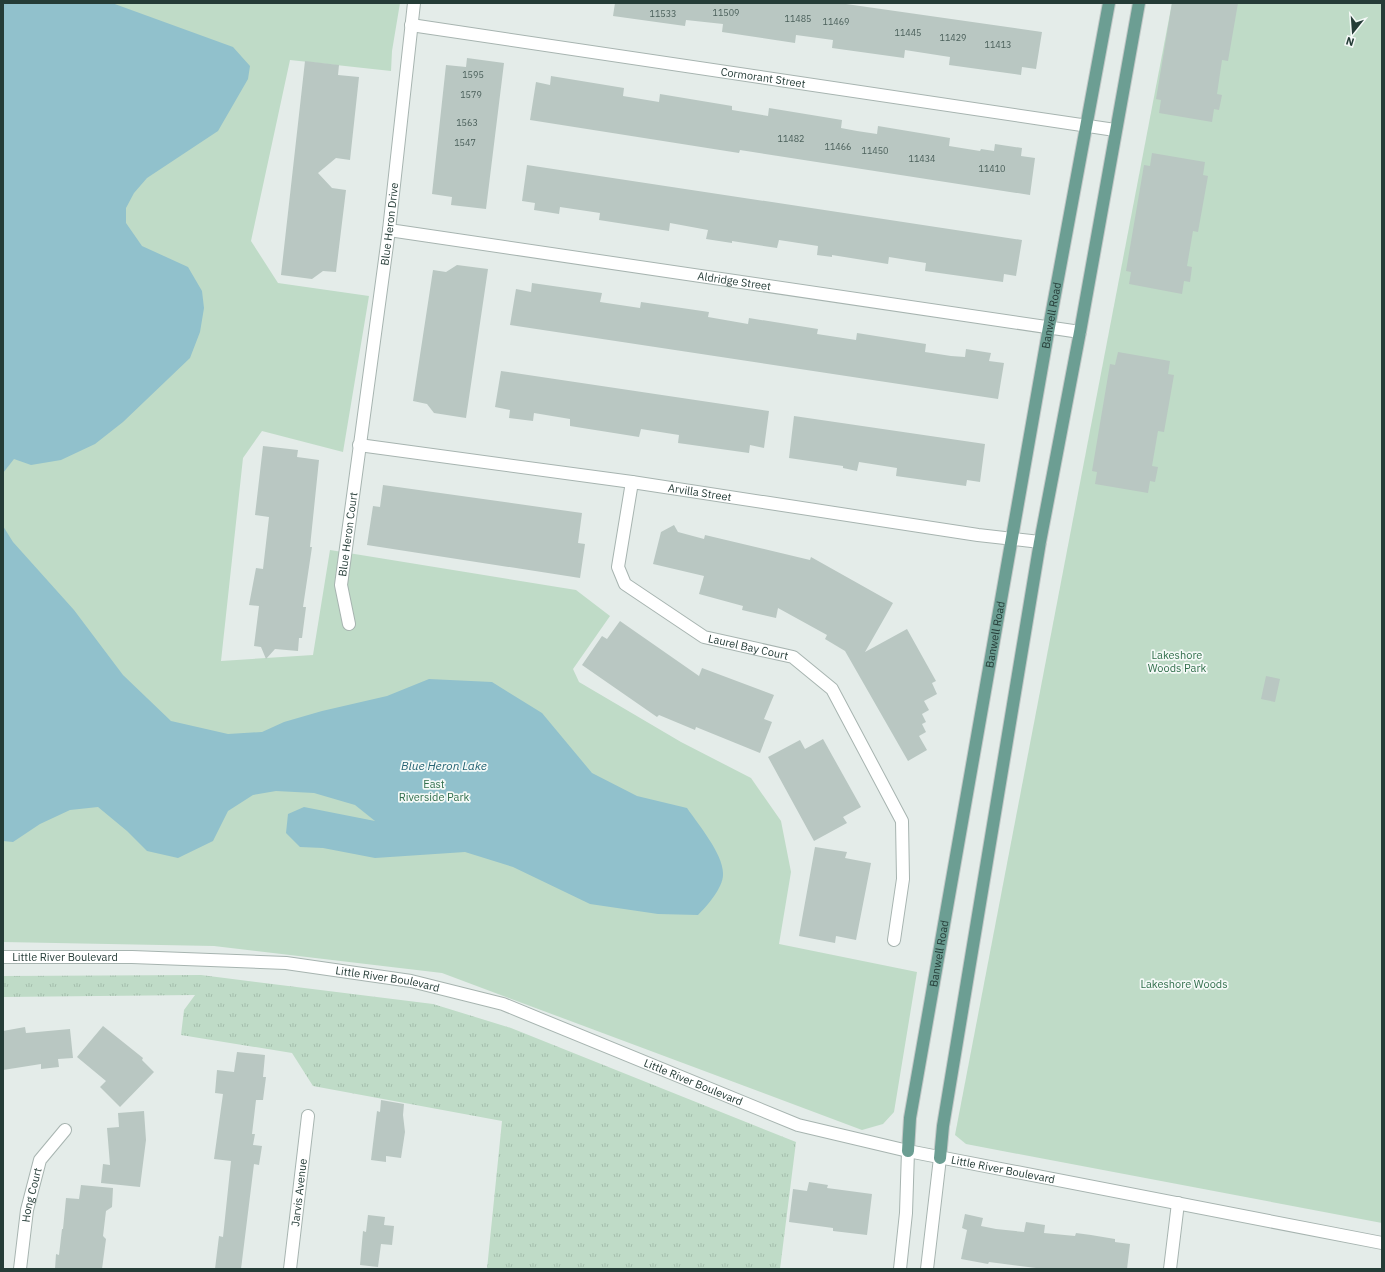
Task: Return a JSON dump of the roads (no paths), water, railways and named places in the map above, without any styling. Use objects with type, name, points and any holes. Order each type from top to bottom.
[{"type":"main road","name":"Banwell Road","points":[[908,1152],[910,1118],[1049,327],[1109,3]]},
{"type":"main road","points":[[940,1158],[943,1126],[1040,542],[1080,332],[1115,130],[1139,3]]},
{"type":"street","name":"Blue Heron Drive","points":[[359,445],[389,230],[414,3]]},
{"type":"street","name":"Cormorant Street","points":[[411,25],[1115,130]]},
{"type":"street","name":"Aldridge Street","points":[[389,230],[1080,332]]},
{"type":"street","name":"Arvilla Street","points":[[359,445],[632,482],[1040,542]]},
{"type":"street","name":"Blue Heron Court","points":[[349,624],[341,585],[359,445]]},
{"type":"street","name":"Laurel Bay Court","points":[[632,482],[618,566],[625,584],[704,637],[793,657],[832,690],[902,822],[903,878],[894,940]]},
{"type":"street","name":"Little River Boulevard","points":[[3,957],[132,957],[286,963],[411,981],[503,1004],[798,1125],[908,1152],[1382,1243]]},
{"type":"street","name":"Jarvis Avenue","points":[[290,1269],[308,1116]]},
{"type":"street","name":"Hong Court","points":[[20,1269],[27,1210],[40,1160],[65,1130]]},
{"type":"street","name":"Banwell Road","points":[[900,1269],[906,1213],[908,1152]]},
{"type":"street","points":[[927,1269],[940,1158]]},
{"type":"street","points":[[1170,1269],[1178,1203]]},
{"type":"water","points":[[3,3],[112,3],[233,47],[250,66],[248,79],[218,131],[147,178],[134,193],[126,208],[126,223],[142,246],[188,267],[202,291],[204,308],[200,332],[190,358],[123,422],[95,444],[61,460],[31,465],[14,459],[3,473]]},
{"type":"water","name":"Blue Heron Lake","points":[[3,526],[13,542],[74,610],[123,675],[171,721],[228,734],[262,732],[284,722],[322,711],[387,696],[429,679],[492,682],[542,713],[592,773],[637,796],[687,808],[715,848],[719,857],[722,865],[723,878],[718,890],[698,915],[658,914],[590,904],[513,867],[465,852],[375,858],[323,848],[300,847],[286,833],[288,814],[304,807],[375,821],[355,805],[314,793],[276,791],[253,795],[228,811],[213,841],[178,858],[147,851],[127,831],[98,807],[70,810],[40,824],[13,842],[3,841]]},
{"type":"park label","name":"Lakeshore Woods Park","points":[[1177,661]]},
{"type":"park label","name":"East Riverside Park","points":[[434,790]]},
{"type":"park label","name":"Lakeshore Woods","points":[[1184,984]]}]
